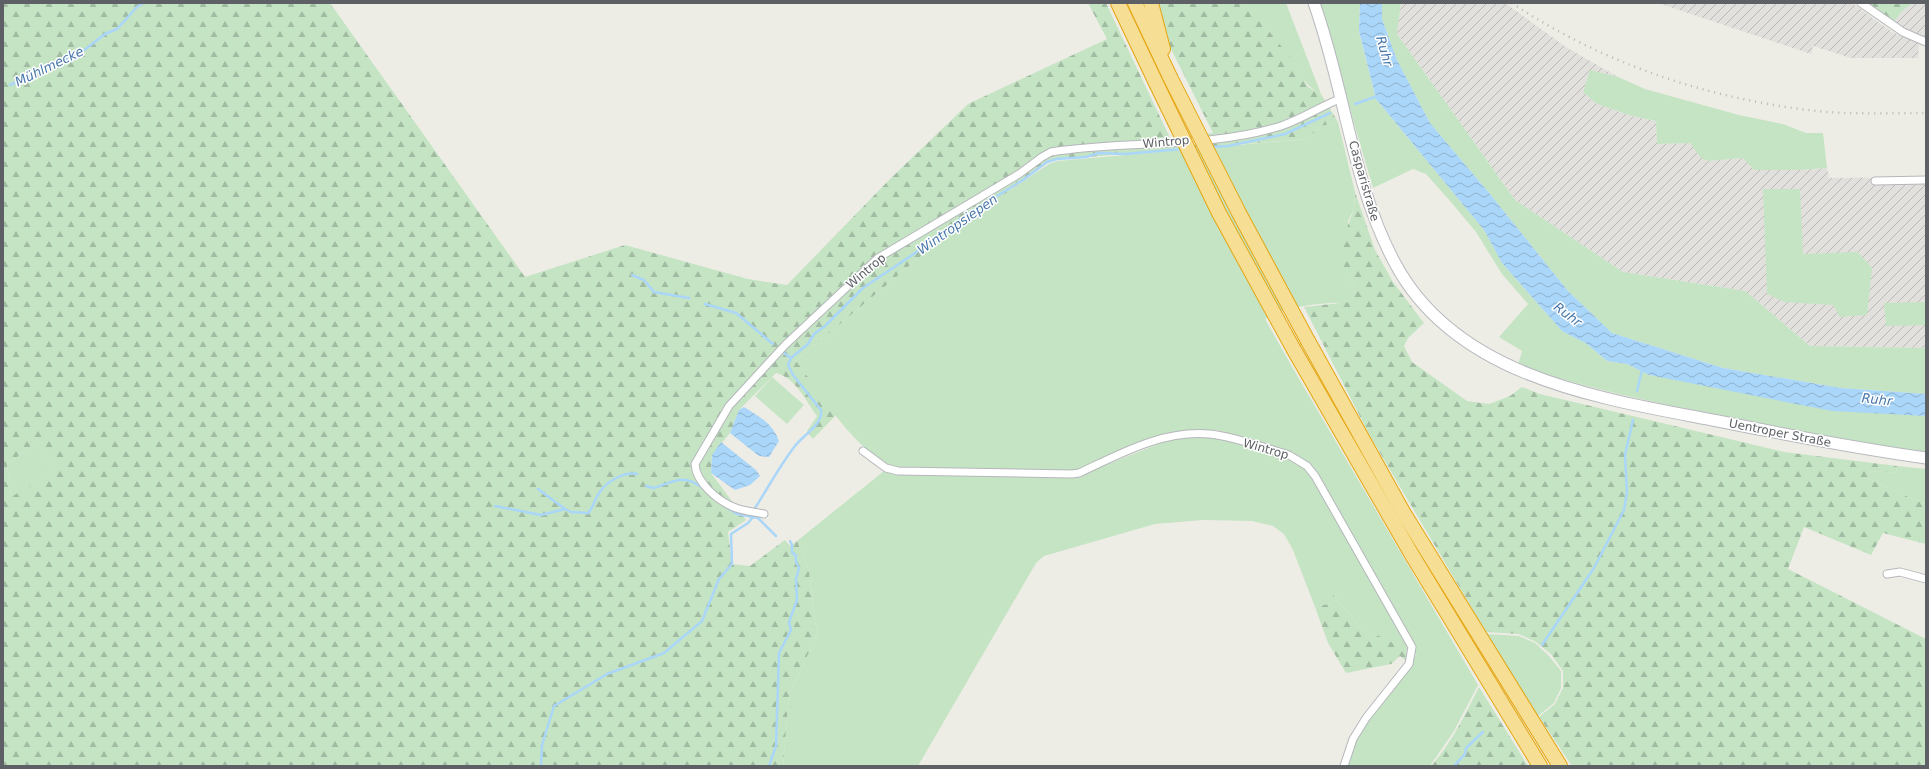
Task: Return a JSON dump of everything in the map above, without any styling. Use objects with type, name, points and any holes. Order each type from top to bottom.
[{"type":"highway","points":[[1118,3],[1219,212],[1294,350],[1412,555],[1540,766]]},
{"type":"highway","points":[[1135,3],[1170,77],[1239,213],[1403,512],[1560,766]]},
{"type":"highway","points":[[1150,3],[1170,77]]},
{"type":"main road","name":"Casparistraße","points":[[1314,3],[1331,55],[1363,185],[1375,219],[1396,266],[1426,307],[1462,339],[1507,365],[1531,376],[1574,389],[1635,404]]},
{"type":"main road","name":"Uentroper Straße","points":[[1635,404],[1789,436],[1926,458]]},
{"type":"street","points":[[1861,3],[1903,32],[1926,42]]},
{"type":"street","name":"Wintrop","points":[[764,514],[736,508],[723,501],[712,492],[696,473],[695,464],[729,406],[785,345],[878,258],[1019,174],[1042,156],[1051,152],[1217,138],[1249,133],[1281,126],[1342,98]]},
{"type":"street","points":[[1875,181],[1926,180]]},
{"type":"street","name":"Wintrop","points":[[863,451],[886,468],[898,471],[1072,474],[1079,473],[1129,449],[1169,436],[1208,434],[1289,455],[1301,461],[1315,476],[1412,647],[1409,664],[1366,718],[1353,739],[1344,766]]},
{"type":"street","points":[[1887,574],[1900,572],[1926,579]]},
{"type":"shaded area","points":[[1401,3],[1505,3],[1566,47],[1618,77],[1590,70],[1583,92],[1597,104],[1632,116],[1656,121],[1657,144],[1690,143],[1702,158],[1709,161],[1743,158],[1798,170],[1827,168],[1829,178],[1926,177],[1926,348],[1810,346],[1745,291],[1623,272],[1515,200],[1397,34]]},
{"type":"shaded area","points":[[1658,3],[1852,3],[1892,32],[1919,44],[1918,58],[1851,58],[1813,46],[1811,54]]},
{"type":"shaded area","points":[[1913,3],[1926,3],[1926,39],[1894,22],[1902,11]]},
{"type":"green space","points":[[3,3],[330,3],[525,277],[625,245],[748,279],[787,285],[889,180],[968,104],[1107,39],[1088,3],[1106,3],[1170,138],[1213,133],[1169,45],[1155,3],[1242,3],[1257,16],[1289,56],[1308,87],[1321,94],[1338,122],[1321,126],[1307,139],[1051,160],[927,251],[796,361],[836,415],[813,439],[807,431],[817,416],[800,390],[789,380],[776,373],[739,410],[730,433],[712,455],[711,473],[746,520],[728,532],[732,564],[750,566],[785,540],[790,546],[797,541],[809,571],[817,635],[789,695],[783,766],[3,766]],"holes":[[[40,441],[55,472],[11,497],[7,464]]]},
{"type":"green space","points":[[1242,3],[1286,3],[1321,94],[1309,86],[1272,34]]},
{"type":"green space","points":[[1314,3],[1360,3],[1359,32],[1376,99],[1484,230],[1502,263],[1562,331],[1587,344],[1607,361],[1627,364],[1649,375],[1926,416],[1926,452],[1845,440],[1640,399],[1580,384],[1518,365],[1522,351],[1499,337],[1528,304],[1502,274],[1476,232],[1426,174],[1413,169],[1373,188],[1347,99]]},
{"type":"green space","points":[[1382,3],[1401,3],[1397,34],[1515,200],[1623,272],[1745,291],[1810,346],[1926,348],[1926,394],[1841,388],[1723,368],[1612,333],[1568,291],[1490,194],[1430,123],[1397,60],[1382,19]]},
{"type":"green space","points":[[1865,3],[1913,3],[1902,11],[1894,22]]},
{"type":"green space","points":[[1590,70],[1618,77],[1645,89],[1739,115],[1783,124],[1806,133],[1823,133],[1827,168],[1798,170],[1754,170],[1743,158],[1709,161],[1701,158],[1690,143],[1657,144],[1656,121],[1632,116],[1597,104],[1583,92]]},
{"type":"green space","points":[[1338,122],[1355,192],[1354,210],[1348,221],[1347,275],[1355,288],[1354,296],[1350,302],[1297,307],[1272,315],[1265,319],[1478,685],[1454,731],[1430,766],[1347,766],[1354,744],[1367,721],[1416,655],[1360,627],[1334,596],[1332,603],[1315,607],[1293,550],[1284,534],[1273,526],[1252,521],[1203,520],[1155,524],[1044,556],[1036,563],[918,766],[783,766],[789,695],[817,635],[809,571],[797,541],[884,471],[899,475],[1078,476],[1171,439],[1209,435],[1291,460],[1293,453],[1217,430],[1170,433],[1151,439],[1076,472],[899,469],[884,462],[855,438],[829,407],[796,361],[927,251],[1007,192],[1049,164],[1058,161],[1307,139],[1321,126]]},
{"type":"green space","points":[[1763,189],[1800,189],[1803,254],[1858,252],[1872,268],[1867,315],[1840,317],[1833,305],[1785,302],[1767,294]]},
{"type":"green space","points":[[1355,192],[1375,250],[1393,282],[1424,323],[1408,338],[1404,346],[1412,362],[1467,401],[1489,404],[1510,396],[1522,387],[1540,394],[1784,452],[1897,466],[1896,473],[1871,471],[1869,479],[1926,505],[1926,544],[1883,533],[1871,555],[1804,527],[1788,569],[1926,639],[1926,766],[1572,766],[1539,717],[1555,704],[1563,688],[1563,671],[1551,654],[1536,642],[1519,634],[1486,632],[1370,436],[1304,307],[1350,302],[1354,296],[1355,288],[1347,275],[1343,263],[1344,235],[1354,210]]},
{"type":"green space","points":[[1926,302],[1926,325],[1886,326],[1884,303]]},
{"type":"green space","points":[[772,377],[804,405],[787,424],[755,396]]},
{"type":"green space","points":[[40,441],[55,472],[11,498],[7,464]]},
{"type":"green space","points":[[1897,466],[1926,469],[1926,505],[1869,479],[1871,471],[1896,473]]},
{"type":"green space","points":[[1333,595],[1360,627],[1406,649],[1406,661],[1400,656],[1391,664],[1346,673],[1328,643],[1315,607],[1332,603]]},
{"type":"green space","points":[[1486,634],[1519,636],[1535,643],[1549,656],[1561,671],[1561,688],[1554,703],[1538,716]]},
{"type":"green space","points":[[1479,687],[1528,766],[1431,766],[1452,738]]},
{"type":"water","name":"Ruhr","points":[[1360,3],[1382,3],[1382,19],[1397,60],[1430,123],[1490,194],[1568,291],[1612,333],[1723,368],[1841,388],[1926,394],[1926,416],[1832,411],[1649,375],[1627,364],[1607,361],[1587,344],[1562,331],[1502,263],[1484,230],[1376,99],[1359,31]]},
{"type":"water","points":[[744,407],[760,417],[769,425],[773,429],[779,441],[769,457],[759,456],[730,433],[739,410]]},
{"type":"water","points":[[721,442],[756,470],[760,476],[750,485],[735,490],[711,473],[712,455]]},
{"type":"waterway","name":"Mühlmecke","points":[[10,85],[83,51],[105,34],[117,29],[137,7],[144,3]]},
{"type":"waterway","points":[[1355,104],[1377,96]]},
{"type":"waterway","name":"Wintropsiepen","points":[[1211,147],[1228,146],[1285,134],[1330,113]]},
{"type":"waterway","name":"Wintropsiepen","points":[[755,508],[790,453],[798,442],[812,430],[821,415],[821,410],[793,375],[788,365],[791,358],[808,344],[814,334],[825,326],[863,288],[945,233],[960,219],[1023,180],[1047,162],[1057,159],[1086,157],[1099,153],[1125,154],[1182,149]]},
{"type":"waterway","points":[[632,275],[644,280],[654,292],[689,298]]},
{"type":"waterway","points":[[705,304],[736,313],[773,344]]},
{"type":"waterway","points":[[784,353],[791,358]]},
{"type":"waterway","points":[[1637,391],[1642,370]]},
{"type":"waterway","points":[[1542,645],[1594,568],[1624,510],[1627,492],[1625,455],[1633,420]]},
{"type":"waterway","points":[[495,506],[541,515],[565,509],[571,512],[588,513],[599,493],[611,481],[627,474],[637,474]]},
{"type":"waterway","points":[[646,486],[654,488],[674,481],[685,480],[691,481],[704,489]]},
{"type":"waterway","points":[[538,489],[565,509]]},
{"type":"waterway","name":"Wintropsiepen","points":[[723,505],[737,514],[758,518],[776,536]]},
{"type":"waterway","name":"Wintropsiepen","points":[[541,766],[542,745],[554,706],[607,674],[664,653],[702,621],[719,579],[732,564],[731,534],[748,523],[753,517]]},
{"type":"waterway","points":[[769,766],[776,746],[779,653],[791,630],[789,622],[797,600],[796,579],[799,568],[796,562],[796,556],[792,552],[792,545],[790,541]]},
{"type":"waterway","points":[[1454,766],[1465,754],[1466,748],[1483,732]]},
{"type":"railway","points":[[1512,3],[1581,43],[1654,74],[1691,86],[1769,104],[1823,112],[1926,113]]}]
